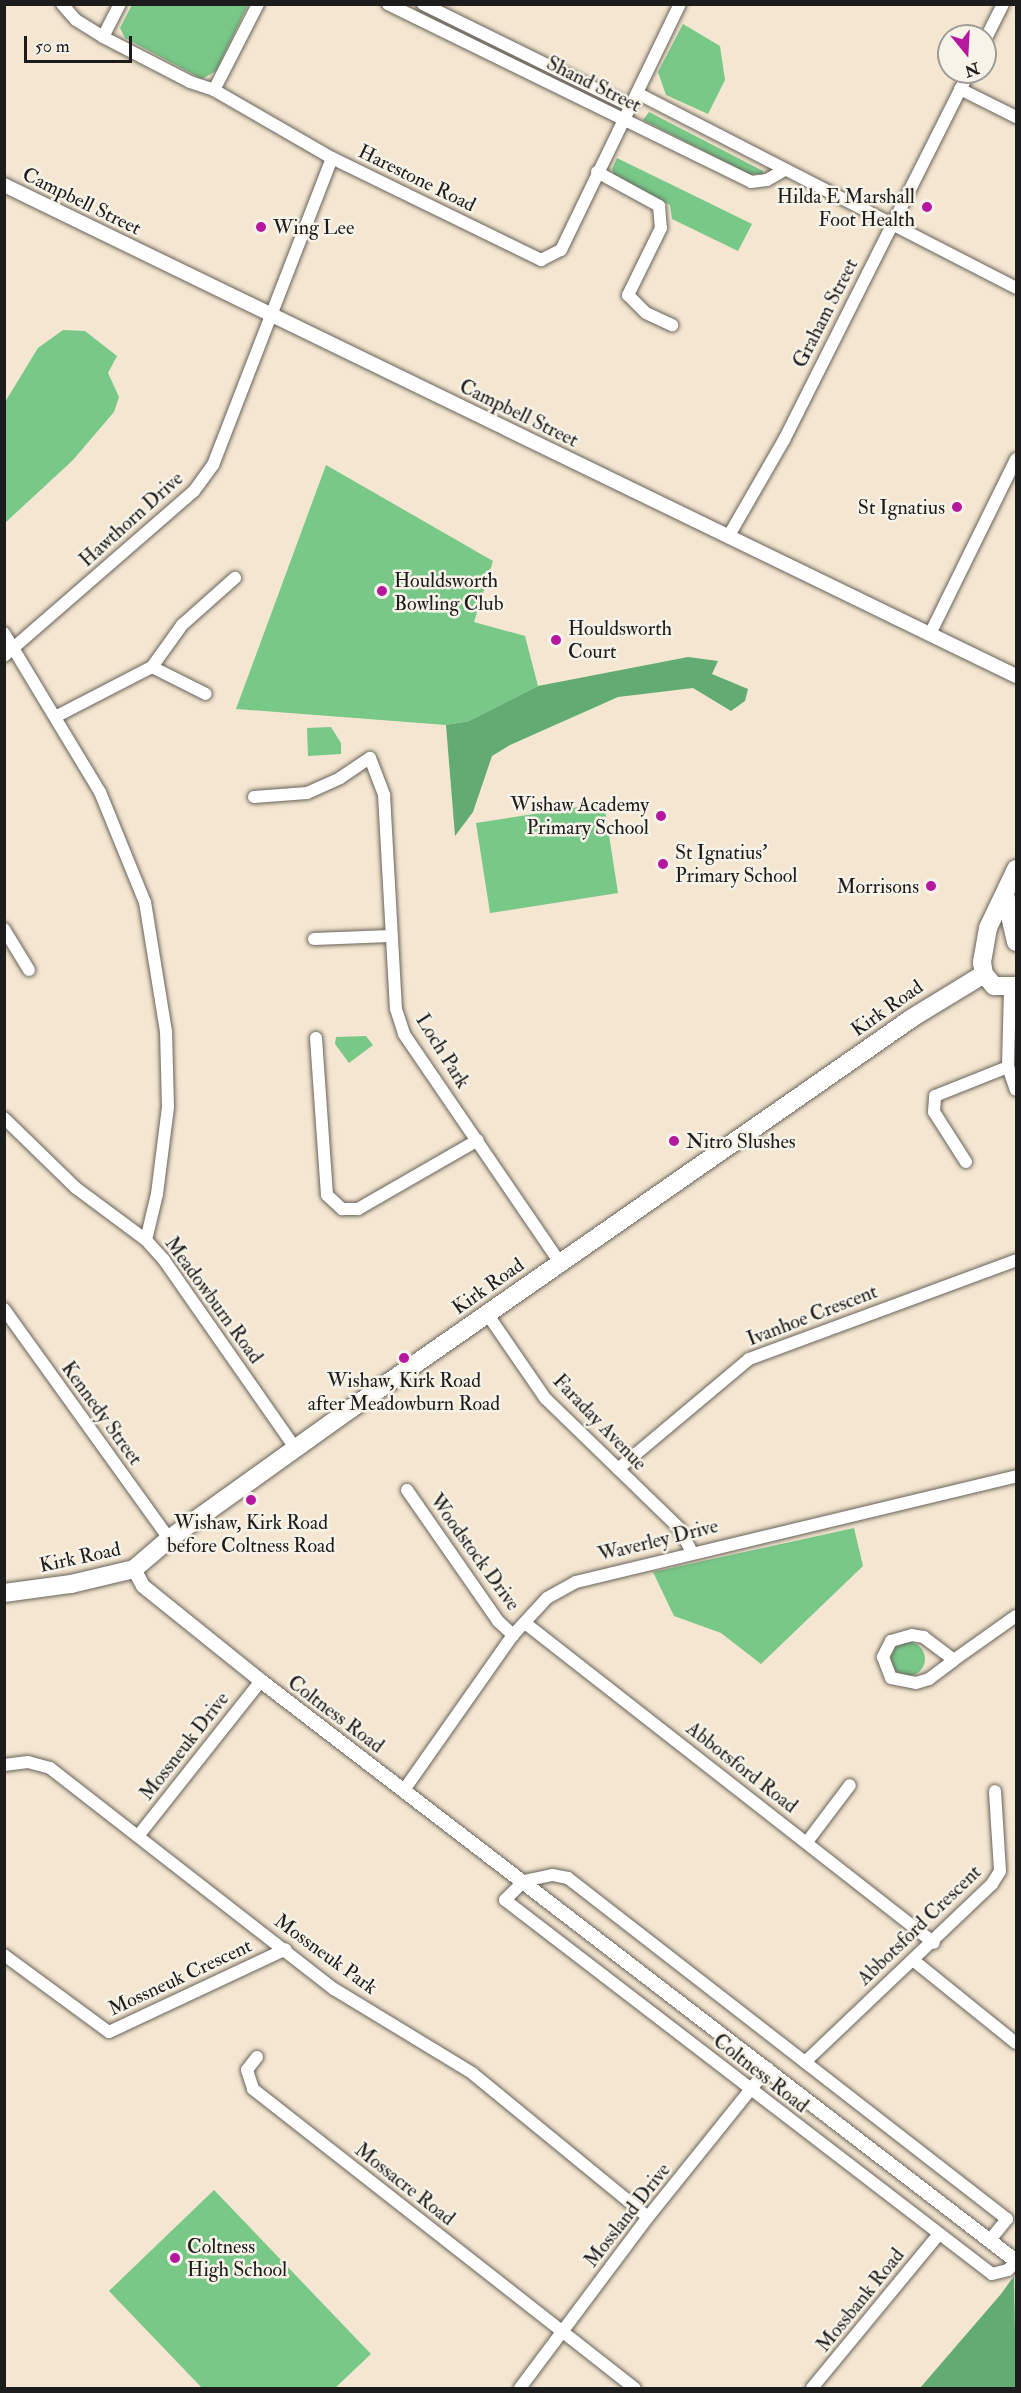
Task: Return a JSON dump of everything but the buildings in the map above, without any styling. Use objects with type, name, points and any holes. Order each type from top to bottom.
[{"type":"main road","points":[[1013,988],[994,986],[984,965],[988,928],[1017,869]]},
{"type":"main road","name":"Kirk Road","points":[[4,1593],[71,1584],[134,1569],[169,1539],[296,1449],[912,1018],[984,965],[1002,941],[1017,943],[1005,894]]},
{"type":"street","name":"Harestone Road","points":[[62,4],[76,20],[104,37],[190,82],[214,90],[332,158],[541,260],[561,250],[680,4]]},
{"type":"street","points":[[104,37],[120,4]]},
{"type":"street","points":[[214,90],[258,4]]},
{"type":"street","name":"Shand Street","points":[[388,4],[751,182],[767,180],[784,170]]},
{"type":"street","name":"Shand Street","points":[[423,4],[630,106]]},
{"type":"street","points":[[993,24],[1003,4]]},
{"type":"street","name":"Graham Street","points":[[728,537],[784,440],[963,84]]},
{"type":"street","points":[[960,89],[1017,117]]},
{"type":"street","name":"Shand Street","points":[[637,93],[890,227],[1017,288]]},
{"type":"street","name":"Hawthorn Drive","points":[[4,656],[194,491],[213,465],[332,158]]},
{"type":"street","points":[[597,172],[659,206],[661,228],[628,295],[646,314],[672,325]]},
{"type":"street","name":"Campbell Street","points":[[4,185],[1017,676]]},
{"type":"street","points":[[930,634],[1017,459]]},
{"type":"street","points":[[57,716],[152,667],[182,625],[235,578]]},
{"type":"street","points":[[4,633],[57,716],[126,849],[145,902],[166,1031],[168,1107],[158,1194],[146,1240]]},
{"type":"street","points":[[152,667],[206,694]]},
{"type":"street","name":"Loch Park","points":[[254,797],[307,793],[340,778],[370,758],[384,795],[390,936],[396,1009],[404,1034],[560,1263]]},
{"type":"street","points":[[4,928],[29,970]]},
{"type":"street","points":[[314,939],[390,936]]},
{"type":"street","points":[[1013,988],[1008,1067],[1017,1090]]},
{"type":"street","points":[[316,1038],[327,1195],[342,1209],[358,1209],[478,1140]]},
{"type":"street","points":[[966,1162],[934,1112],[935,1096],[1008,1067]]},
{"type":"street","name":"Meadowburn Road","points":[[4,1118],[76,1188],[146,1240],[296,1449]]},
{"type":"street","name":"Ivanhoe Crescent","points":[[618,1469],[749,1359],[1017,1260]]},
{"type":"street","name":"Kennedy Street","points":[[4,1309],[169,1539]]},
{"type":"street","name":"Faraday Avenue","points":[[488,1315],[545,1398],[680,1529],[692,1551]]},
{"type":"street","name":"Waverley Drive","points":[[404,1790],[513,1635],[547,1598],[576,1582],[692,1551],[1017,1476]]},
{"type":"street","name":"Woodstock Drive","points":[[406,1490],[498,1621],[513,1635]]},
{"type":"street","name":"Coltness Road","points":[[134,1569],[143,1586],[261,1681],[524,1881],[768,2068],[990,2240],[1016,2261],[1008,2270],[992,2274],[938,2235],[505,1900],[524,1881],[552,1875],[568,1878],[1007,2219],[990,2240]]},
{"type":"street","points":[[954,1660],[924,1637],[912,1635],[891,1641],[883,1657],[891,1678],[903,1683],[929,1679],[1017,1616]]},
{"type":"street","name":"Abbotsford Road","points":[[525,1623],[934,1943]]},
{"type":"street","name":"Mossneuk Drive","points":[[138,1836],[261,1681]]},
{"type":"street","name":"Mossneuk Park","points":[[4,1765],[40,1762],[286,1949],[334,1989],[472,2073],[648,2217]]},
{"type":"street","points":[[807,1842],[850,1785]]},
{"type":"street","name":"Abbotsford Crescent","points":[[805,2062],[934,1943],[992,1884],[1000,1870],[995,1791]]},
{"type":"street","name":"Mossneuk Crescent","points":[[4,1955],[109,2032],[286,1949]]},
{"type":"street","points":[[913,1960],[1017,2043]]},
{"type":"street","name":"Mossacre Road","points":[[257,2057],[247,2070],[253,2089],[562,2332]]},
{"type":"street","name":"Mossland Drive","points":[[520,2388],[648,2217],[753,2090],[768,2068]]},
{"type":"street","name":"Mossbank Road","points":[[812,2388],[938,2235]]},
{"type":"street","points":[[562,2332],[635,2388]]},
{"type":"green space","points":[[132,4],[248,5],[216,71],[202,79],[125,38],[120,28]]},
{"type":"green space","points":[[683,24],[720,46],[725,80],[708,114],[666,95],[658,72]]},
{"type":"green space","points":[[649,112],[763,171],[763,174],[749,174],[643,120]]},
{"type":"green space","points":[[617,158],[752,224],[738,251],[672,219],[670,205],[615,177],[612,169]]},
{"type":"green space","points":[[63,330],[85,331],[117,356],[108,373],[119,397],[114,412],[73,460],[5,523],[5,402],[38,348]]},
{"type":"green space","name":"Houldsworth Bowling Club","points":[[326,465],[493,561],[474,622],[525,636],[538,686],[469,721],[446,725],[236,709]]},
{"type":"green space","points":[[688,657],[718,661],[712,674],[748,689],[745,701],[731,711],[693,688],[618,697],[510,745],[492,756],[473,812],[455,836],[446,725],[469,721],[538,686]]},
{"type":"green space","points":[[331,727],[341,743],[341,754],[308,756],[307,728]]},
{"type":"green space","points":[[604,803],[618,893],[490,913],[476,823]]},
{"type":"green space","points":[[366,1036],[373,1045],[349,1063],[335,1044],[336,1037]]},
{"type":"green space","points":[[854,1528],[863,1566],[761,1664],[721,1633],[674,1616],[653,1572]]},
{"type":"green space","points":[[908,1642],[920,1647],[925,1659],[920,1671],[908,1676],[896,1671],[891,1659],[896,1647]]},
{"type":"green space","points":[[214,2190],[371,2354],[335,2388],[202,2388],[109,2291]]},
{"type":"green space","points":[[1014,2276],[1016,2388],[920,2388],[1001,2294]]},
{"type":"place","name":"Hilda E Marshall Foot Health","points":[[927,207]]},
{"type":"place","name":"Wing Lee","points":[[261,227]]},
{"type":"place","name":"St Ignatius","points":[[957,507]]},
{"type":"place","name":"Houldsworth Bowling Club","points":[[382,591]]},
{"type":"place","name":"Houldsworth Court","points":[[556,640]]},
{"type":"place","name":"Wishaw Academy Primary School","points":[[661,816]]},
{"type":"place","name":"St Ignatius' Primary School","points":[[663,864]]},
{"type":"place","name":"Morrisons","points":[[931,886]]},
{"type":"place","name":"Nitro Slushes","points":[[674,1141]]},
{"type":"place","name":"Wishaw, Kirk Road after Meadowburn Road","points":[[404,1358]]},
{"type":"place","name":"Wishaw, Kirk Road before Coltness Road","points":[[251,1500]]},
{"type":"place","name":"Coltness High School","points":[[175,2258]]}]
